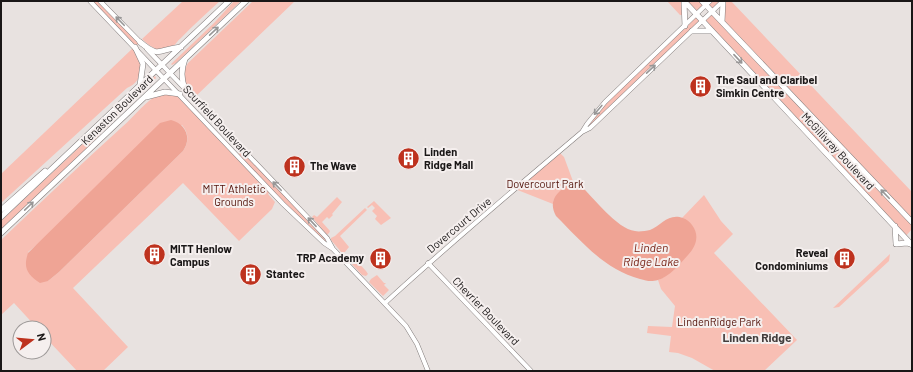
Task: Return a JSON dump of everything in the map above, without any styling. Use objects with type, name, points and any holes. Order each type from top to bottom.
[{"type":"main road","name":"Kenaston Boulevard","points":[[82,140],[229,1]]},
{"type":"main road","name":"Kenaston Boulevard","points":[[1,233],[246,1]]},
{"type":"main road","points":[[684,1],[684,26]]},
{"type":"main road","name":"McGillivray Boulevard","points":[[684,1],[912,245]]},
{"type":"main road","points":[[722,22],[723,1]]},
{"type":"main road","name":"McGillivray Boulevard","points":[[704,3],[912,222]]},
{"type":"main road","points":[[692,31],[712,31]]},
{"type":"main road","points":[[140,42],[155,52],[181,47]]},
{"type":"main road","points":[[135,47],[143,64],[140,85]]},
{"type":"main road","points":[[185,89],[182,74],[186,58]]},
{"type":"main road","points":[[145,97],[165,92],[180,94]]},
{"type":"main road","points":[[1,210],[73,146],[82,140]]},
{"type":"main road","points":[[1,217],[82,140]]},
{"type":"main road","points":[[895,226],[896,244],[906,243],[912,245]]},
{"type":"street","name":"Scurfield Boulevard","points":[[90,1],[283,204],[324,243],[333,249],[385,303],[406,326],[422,355],[428,371]]},
{"type":"street","name":"Scurfield Boulevard","points":[[100,1],[312,222],[327,238],[333,249]]},
{"type":"street","name":"Dovercourt Drive","points":[[582,132],[605,102],[697,14],[704,3],[710,1]]},
{"type":"street","name":"Dovercourt Drive","points":[[385,303],[428,263],[582,132],[590,128],[723,1]]},
{"type":"street","name":"Chevrier Boulevard","points":[[428,263],[531,371]]},
{"type":"green space","points":[[90,1],[100,1],[140,42],[135,47]]},
{"type":"green space","points":[[183,1],[220,1],[170,49],[162,51],[151,47],[142,39]]},
{"type":"green space","points":[[234,1],[241,1],[176,63],[172,65],[171,64],[214,23]]},
{"type":"green space","points":[[253,1],[295,1],[196,96],[184,81],[185,68],[188,63]]},
{"type":"green space","points":[[667,1],[702,1],[706,5],[697,14],[703,21],[590,128],[584,128],[605,102],[696,15],[685,2],[685,15],[680,15]]},
{"type":"green space","points":[[710,1],[723,1],[712,12],[706,5]]},
{"type":"green space","points":[[723,1],[731,1],[912,192],[912,229],[905,237],[703,21],[712,12],[722,22]]},
{"type":"green space","points":[[133,48],[142,66],[141,74],[137,81],[127,88],[1,203],[1,174]]},
{"type":"green space","points":[[155,76],[156,78],[122,110],[83,152],[1,230],[1,221]]},
{"type":"green space","name":"MITT Athletic Grounds","points":[[161,93],[178,94],[237,155],[242,150],[327,238],[333,249],[270,192],[268,194],[275,202],[272,209],[239,241],[183,183],[73,288],[128,347],[103,371],[77,371],[52,344],[52,320],[30,320],[14,303],[1,315],[1,240],[127,123],[145,104]],"holes":[[[182,125],[186,131],[187,138],[183,151],[48,281],[28,252]]]},
{"type":"green space","name":"Dovercourt Park","points":[[559,152],[564,157],[574,184],[569,184],[554,199],[553,204],[515,189]]},
{"type":"green space","name":"LindenRidge Park","points":[[704,195],[721,221],[733,234],[714,253],[797,340],[764,371],[715,371],[692,358],[678,353],[669,352],[671,336],[647,333],[648,326],[672,327],[675,306],[661,289],[658,280],[664,277],[685,219],[682,218]]},
{"type":"green space","points":[[337,197],[342,202],[329,219],[327,217],[322,222],[330,231],[327,235],[312,217],[314,215],[317,217]]},
{"type":"green space","points":[[374,201],[391,218],[381,225],[375,219],[377,216],[372,211],[375,208],[372,205],[368,208],[367,207]]},
{"type":"green space","points":[[365,208],[367,210],[340,236],[349,247],[342,253],[331,238]]},
{"type":"green space","points":[[890,254],[889,261],[839,307],[833,308]]},
{"type":"green space","points":[[352,256],[366,271],[368,274],[366,276],[362,275],[349,261]]},
{"type":"green space","points":[[377,275],[384,283],[386,283],[384,285],[389,290],[383,296],[369,282]]},
{"type":"water","points":[[171,120],[184,128],[186,132],[187,141],[183,151],[59,272],[48,281],[40,283],[32,277],[26,267],[28,253],[160,123]]},
{"type":"water","name":"Linden Ridge Lake","points":[[569,184],[580,185],[613,219],[628,229],[646,231],[654,228],[669,218],[683,218],[691,224],[696,233],[695,245],[691,252],[674,270],[658,280],[647,281],[627,275],[594,254],[556,216],[553,202],[557,194]]},
{"type":"place","name":"The Saul and Claribel Simkin Centre","points":[[701,86]]},
{"type":"place","name":"Linden Ridge Mall","points":[[409,158]]},
{"type":"place","name":"The Wave","points":[[294,166]]},
{"type":"place","name":"MITT Henlow Campus","points":[[154,255]]},
{"type":"place","name":"TRP Academy","points":[[380,258]]},
{"type":"place","name":"Reveal Condominiums","points":[[844,259]]},
{"type":"place","name":"Stantec","points":[[251,274]]},
{"type":"district","name":"Linden Ridge","points":[[757,338]]}]
